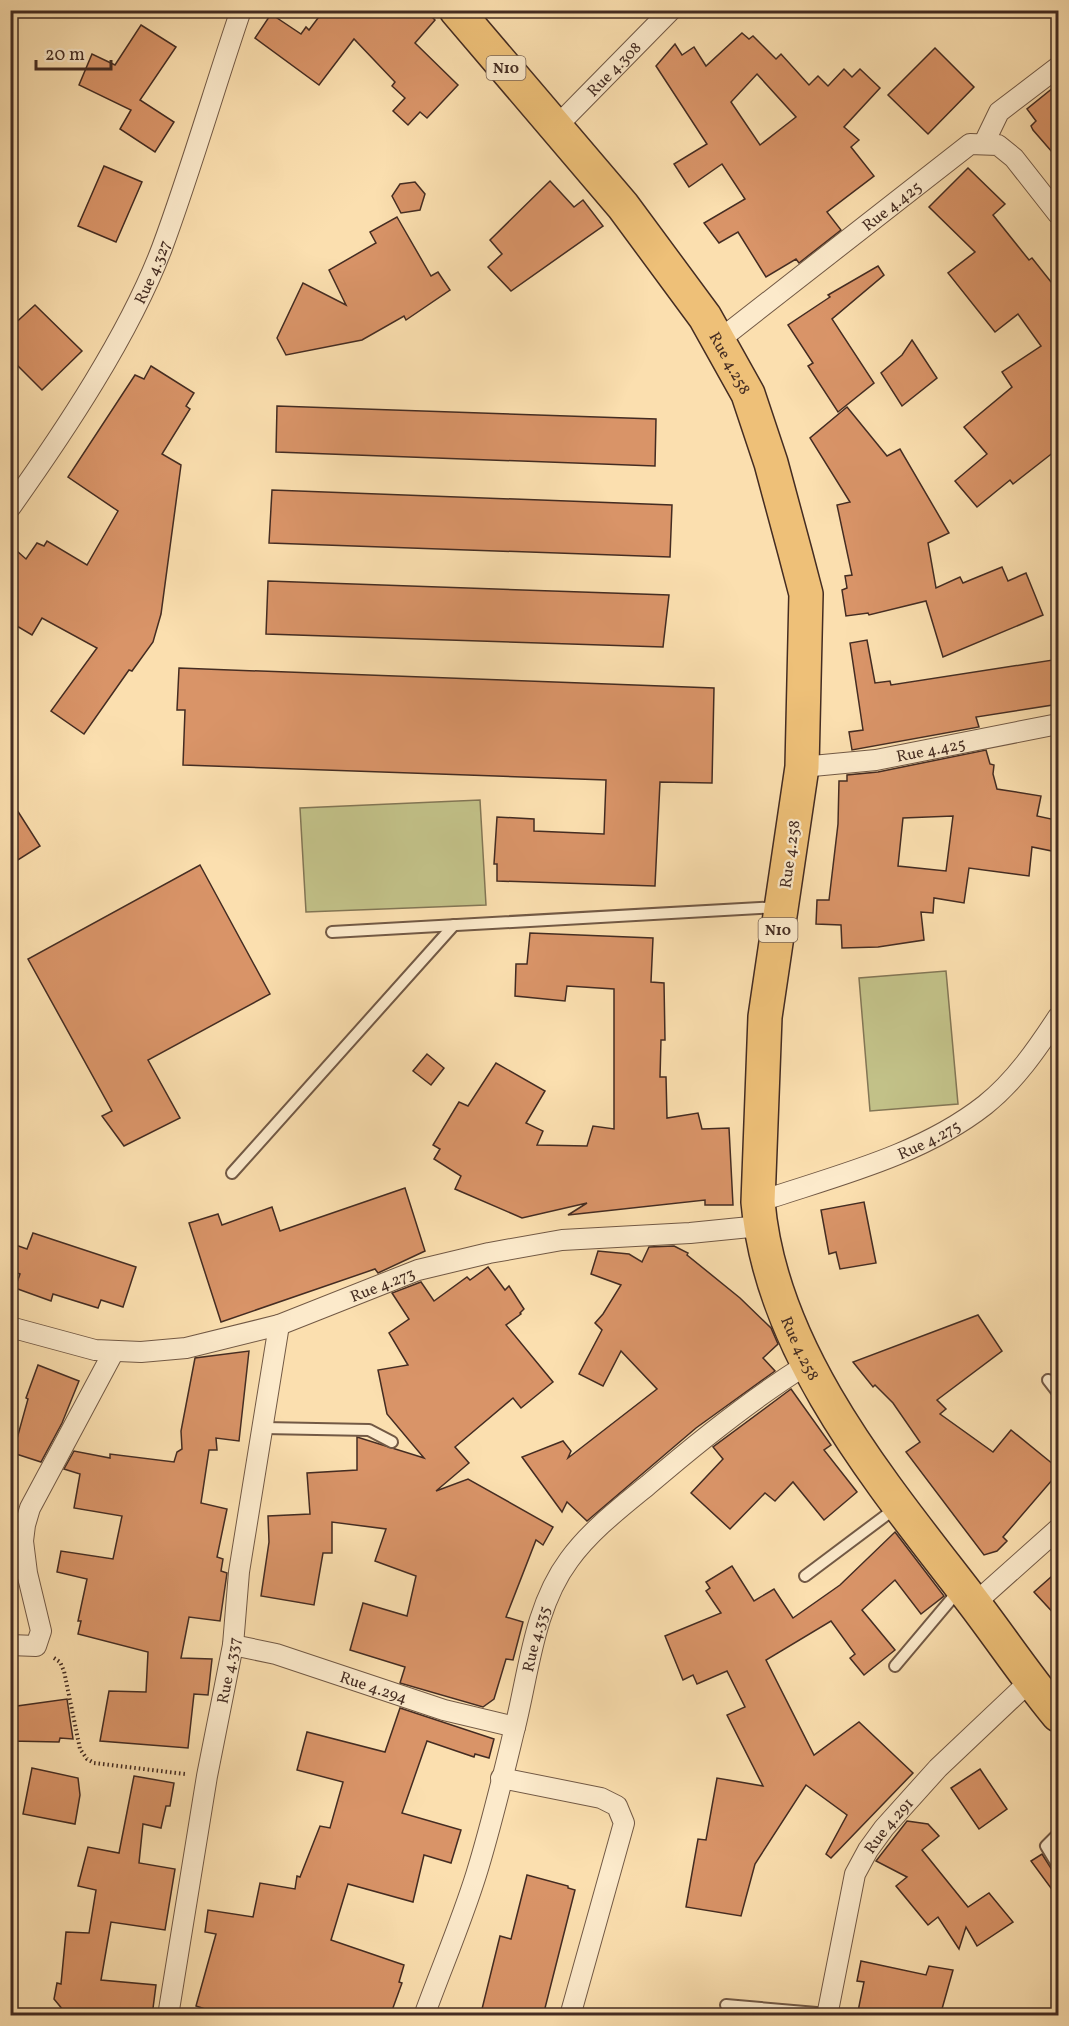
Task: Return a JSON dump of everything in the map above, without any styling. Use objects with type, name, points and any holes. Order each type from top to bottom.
[{"type":"highway","name":"Rue 4.258","points":[[456,10],[623,206],[705,317],[748,394],[771,463],[806,594],[802,767],[765,1017],[759,1214],[772,1276],[806,1365],[823,1396],[1030,1681],[1059,1715]]},
{"type":"street","name":"Rue 4.327","points":[[10,508],[53,448],[123,329],[161,250],[241,10]]},
{"type":"street","name":"Rue 4.308","points":[[556,127],[671,10]]},
{"type":"street","points":[[1059,67],[999,112],[984,143],[998,145],[1014,158],[1059,214]]},
{"type":"street","name":"Rue 4.425","points":[[718,340],[970,144],[984,143]]},
{"type":"street","name":"Rue 4.425","points":[[802,767],[888,758],[1059,724]]},
{"type":"street","name":"Rue 4.275","points":[[759,1214],[945,1132],[986,1104],[1008,1083],[1031,1059],[1059,1017]]},
{"type":"street","name":"Rue 4.273","points":[[10,1327],[95,1350],[141,1352],[186,1348],[279,1325],[418,1270],[489,1253],[562,1240],[690,1233],[759,1214]]},
{"type":"street","name":"Rue 4.337","points":[[168,2016],[207,1776],[233,1645],[239,1572],[279,1325]]},
{"type":"street","points":[[10,1645],[36,1646],[41,1631],[27,1572],[23,1541],[30,1508],[114,1351]]},
{"type":"street","name":"Rue 4.335","points":[[424,2016],[476,1876],[515,1727],[536,1631],[553,1588],[568,1561],[615,1513],[697,1443],[777,1383],[806,1365]]},
{"type":"street","points":[[968,1596],[1059,1529]]},
{"type":"street","name":"Rue 4.294","points":[[233,1645],[276,1654],[444,1710],[515,1727]]},
{"type":"street","name":"Rue 4.291","points":[[827,2015],[855,1874],[868,1850],[884,1828],[938,1768],[1030,1681]]},
{"type":"street","points":[[501,1778],[601,1798],[617,1806],[624,1823],[570,2016]]},
{"type":"lane","points":[[332,932],[781,907]]},
{"type":"lane","points":[[232,1173],[454,925]]},
{"type":"lane","points":[[1048,1380],[1059,1393]]},
{"type":"lane","points":[[264,1428],[369,1430],[392,1442]]},
{"type":"lane","points":[[805,1576],[900,1505]]},
{"type":"lane","points":[[894,1666],[968,1596]]},
{"type":"lane","points":[[1059,1834],[1046,1846],[1059,1866]]},
{"type":"lane","points":[[726,2006],[827,2015]]},
{"type":"path","points":[[36,1646],[60,1662],[64,1671],[80,1749],[87,1759],[94,1763],[207,1776]]},
{"type":"shaded area","points":[[480,800],[486,905],[306,912],[300,808]]},
{"type":"shaded area","points":[[946,971],[958,1104],[870,1111],[859,978]]},
{"type":"building","points":[[324,10],[425,10],[435,20],[415,43],[458,85],[427,118],[420,112],[408,125],[393,111],[405,98],[392,86],[395,82],[354,39],[319,85],[255,38],[271,14],[301,34],[306,27],[309,30]]},
{"type":"building","points":[[141,25],[176,47],[140,100],[174,122],[155,152],[120,129],[131,110],[79,85],[92,54],[115,65]]},
{"type":"building","points":[[742,33],[749,39],[753,36],[776,59],[781,54],[809,85],[818,76],[828,86],[844,69],[852,77],[860,69],[880,88],[844,127],[859,140],[851,147],[874,176],[827,212],[841,230],[799,263],[796,259],[766,277],[738,232],[719,243],[704,223],[745,199],[722,164],[689,187],[674,164],[707,144],[656,66],[675,44],[682,55],[694,47],[706,66]],"holes":[[[757,74],[796,117],[760,145],[731,102]]]},
{"type":"building","points":[[935,48],[974,87],[928,134],[888,95]]},
{"type":"building","points":[[1059,83],[1059,160],[1033,130],[1031,126],[1036,121],[1027,109]]},
{"type":"building","points":[[104,166],[142,182],[116,242],[78,226]]},
{"type":"building","points":[[968,168],[1005,204],[993,215],[1029,260],[1032,258],[1059,292],[1059,448],[1013,484],[1010,480],[977,507],[955,481],[987,454],[964,427],[1012,387],[1002,372],[1041,346],[1018,314],[995,332],[948,273],[975,252],[929,207]]},
{"type":"building","points":[[550,181],[574,207],[583,200],[603,226],[511,291],[488,267],[502,254],[490,240]]},
{"type":"building","points":[[415,182],[425,194],[420,210],[401,213],[392,196],[400,184]]},
{"type":"building","points":[[397,217],[431,276],[438,272],[450,290],[406,320],[404,316],[362,340],[286,355],[277,338],[303,283],[346,305],[329,270],[376,243],[370,232]]},
{"type":"building","points":[[878,266],[884,275],[832,319],[874,383],[838,412],[808,366],[813,363],[788,325],[830,297],[828,295]]},
{"type":"building","points":[[35,305],[82,351],[42,390],[10,358],[10,328]]},
{"type":"building","points":[[912,340],[937,378],[902,406],[881,373],[902,355]]},
{"type":"building","points":[[151,366],[194,393],[186,406],[190,409],[162,454],[181,465],[161,614],[153,642],[132,671],[129,670],[84,734],[51,711],[97,648],[42,618],[32,635],[10,622],[10,545],[26,559],[37,543],[44,546],[47,541],[87,565],[118,511],[68,477],[135,375],[144,379]]},
{"type":"building","points":[[277,406],[656,419],[655,466],[276,452]]},
{"type":"building","points":[[847,407],[887,456],[900,449],[949,533],[928,543],[936,588],[960,577],[963,583],[1002,567],[1008,581],[1026,573],[1043,615],[943,657],[926,601],[869,615],[868,613],[846,616],[842,590],[847,588],[845,576],[852,575],[837,505],[850,502],[810,438]]},
{"type":"building","points":[[272,490],[672,505],[670,557],[269,543]]},
{"type":"building","points":[[268,581],[669,595],[663,647],[266,634]]},
{"type":"building","points":[[867,640],[875,683],[890,681],[891,685],[1059,659],[1059,704],[976,717],[979,727],[852,750],[849,732],[863,730],[850,643]]},
{"type":"building","points":[[179,668],[714,688],[712,783],[660,782],[655,886],[497,881],[497,864],[494,864],[497,817],[534,819],[534,831],[604,834],[606,780],[183,765],[185,710],[177,710]]},
{"type":"building","points":[[986,750],[990,764],[994,765],[993,774],[997,789],[1041,796],[1037,816],[1056,820],[1052,851],[1032,847],[1029,876],[969,868],[964,903],[934,898],[933,913],[921,912],[924,940],[878,947],[842,948],[841,925],[816,924],[817,900],[829,900],[838,824],[839,781],[847,781],[847,775],[878,772]],"holes":[[[953,816],[946,871],[898,866],[903,818]]]},
{"type":"building","points":[[10,799],[40,846],[10,865]]},
{"type":"building","points":[[200,865],[270,994],[148,1060],[180,1118],[124,1146],[102,1116],[112,1111],[28,959]]},
{"type":"building","points":[[530,933],[653,938],[651,982],[664,983],[665,1040],[661,1040],[660,1077],[666,1077],[667,1118],[698,1113],[702,1129],[729,1128],[733,1205],[705,1205],[705,1200],[568,1215],[587,1203],[522,1218],[455,1189],[461,1176],[434,1159],[440,1149],[433,1145],[459,1102],[468,1106],[496,1063],[545,1091],[526,1123],[543,1131],[537,1145],[587,1146],[593,1126],[614,1129],[614,989],[567,986],[565,1001],[515,996],[516,964],[527,964]]},
{"type":"building","points":[[427,1054],[444,1068],[431,1085],[413,1071]]},
{"type":"building","points":[[405,1188],[425,1251],[378,1273],[375,1269],[221,1322],[189,1223],[218,1214],[222,1225],[272,1207],[280,1231]]},
{"type":"building","points":[[864,1202],[876,1263],[840,1269],[836,1252],[829,1254],[821,1210]]},
{"type":"building","points":[[33,1233],[136,1267],[123,1307],[101,1300],[98,1308],[53,1294],[51,1301],[15,1288],[20,1274],[10,1270],[10,1243],[27,1249]]},
{"type":"building","points":[[674,1246],[688,1253],[687,1255],[740,1298],[771,1328],[778,1344],[763,1358],[775,1371],[696,1428],[587,1521],[567,1502],[562,1512],[522,1457],[563,1441],[571,1451],[568,1458],[657,1389],[621,1351],[603,1386],[579,1374],[602,1330],[595,1323],[621,1285],[591,1274],[598,1251],[629,1254],[642,1262],[649,1247]]},
{"type":"building","points":[[488,1267],[505,1290],[509,1286],[524,1309],[506,1325],[553,1382],[521,1408],[513,1398],[455,1447],[469,1463],[436,1491],[468,1479],[553,1527],[543,1545],[536,1540],[506,1617],[523,1622],[513,1660],[506,1659],[494,1699],[483,1707],[400,1683],[405,1667],[350,1650],[363,1603],[407,1616],[416,1576],[375,1561],[386,1529],[332,1522],[332,1553],[323,1553],[314,1605],[261,1596],[269,1542],[268,1516],[310,1514],[307,1473],[357,1470],[357,1437],[424,1458],[387,1414],[378,1370],[408,1365],[389,1333],[409,1319],[392,1293],[421,1282],[434,1301],[467,1277],[470,1280]]},
{"type":"building","points":[[978,1315],[1002,1351],[937,1400],[946,1409],[940,1414],[993,1452],[1011,1430],[1059,1469],[1059,1472],[1003,1537],[1007,1541],[997,1551],[984,1555],[906,1452],[920,1442],[893,1403],[875,1385],[873,1387],[853,1362]]},
{"type":"building","points":[[249,1351],[239,1441],[216,1438],[217,1450],[209,1450],[201,1503],[227,1509],[217,1557],[223,1559],[221,1571],[227,1573],[220,1621],[189,1617],[181,1658],[212,1659],[208,1695],[194,1694],[188,1748],[100,1741],[109,1691],[146,1692],[148,1652],[78,1634],[81,1621],[78,1621],[87,1579],[57,1572],[61,1551],[113,1559],[122,1516],[74,1508],[80,1474],[64,1469],[74,1451],[110,1458],[110,1454],[174,1462],[177,1452],[182,1449],[181,1431],[195,1358]]},
{"type":"building","points":[[38,1365],[79,1381],[62,1423],[41,1462],[13,1453],[28,1399],[26,1398]]},
{"type":"building","points":[[791,1389],[831,1445],[824,1450],[857,1492],[824,1520],[793,1482],[775,1501],[765,1493],[730,1529],[691,1493],[723,1459],[713,1447]]},
{"type":"building","points":[[895,1532],[944,1596],[921,1614],[895,1580],[862,1610],[895,1650],[864,1675],[850,1658],[855,1654],[831,1621],[766,1660],[814,1755],[859,1722],[913,1773],[831,1858],[826,1854],[847,1815],[806,1785],[755,1864],[741,1916],[686,1907],[698,1839],[706,1840],[717,1778],[763,1786],[727,1715],[745,1707],[727,1671],[697,1684],[693,1675],[683,1680],[665,1636],[721,1613],[706,1591],[710,1588],[706,1582],[732,1566],[754,1601],[774,1589],[793,1618],[840,1585]]},
{"type":"building","points":[[1059,1570],[1059,1619],[1034,1592]]},
{"type":"building","points":[[67,1699],[73,1739],[60,1738],[59,1742],[10,1741],[10,1707]]},
{"type":"building","points":[[400,1708],[494,1739],[489,1758],[475,1754],[474,1757],[427,1741],[402,1813],[461,1830],[451,1863],[424,1855],[413,1902],[348,1884],[331,1940],[404,1965],[399,1982],[402,1983],[390,2016],[226,2016],[196,2006],[216,1934],[205,1932],[208,1910],[253,1917],[260,1883],[295,1889],[297,1876],[300,1877],[320,1826],[330,1828],[343,1782],[297,1770],[307,1732],[385,1752]]},
{"type":"building","points":[[32,1768],[78,1778],[80,1795],[75,1824],[23,1814]]},
{"type":"building","points":[[980,1769],[1007,1809],[979,1829],[951,1788]]},
{"type":"building","points":[[134,1776],[174,1783],[170,1806],[166,1806],[161,1828],[143,1824],[139,1863],[175,1869],[165,1930],[111,1922],[101,1980],[156,1985],[152,2016],[90,2011],[90,2016],[68,2016],[54,1999],[57,1983],[61,1984],[66,1932],[89,1933],[96,1890],[78,1886],[88,1847],[119,1853]]},
{"type":"building","points":[[907,1821],[928,1824],[939,1836],[922,1850],[968,1907],[989,1893],[1013,1922],[977,1946],[966,1927],[959,1949],[938,1917],[928,1925],[896,1886],[907,1877],[876,1861]]},
{"type":"building","points":[[1042,1854],[1052,1870],[1059,1873],[1059,1899],[1031,1861]]},
{"type":"building","points":[[527,1875],[575,1890],[543,2016],[508,2016],[482,2009],[500,1936],[511,1939]]},
{"type":"building","points":[[861,1961],[926,1975],[929,1966],[953,1970],[940,2016],[857,2016],[864,1982],[857,1981]]}]
